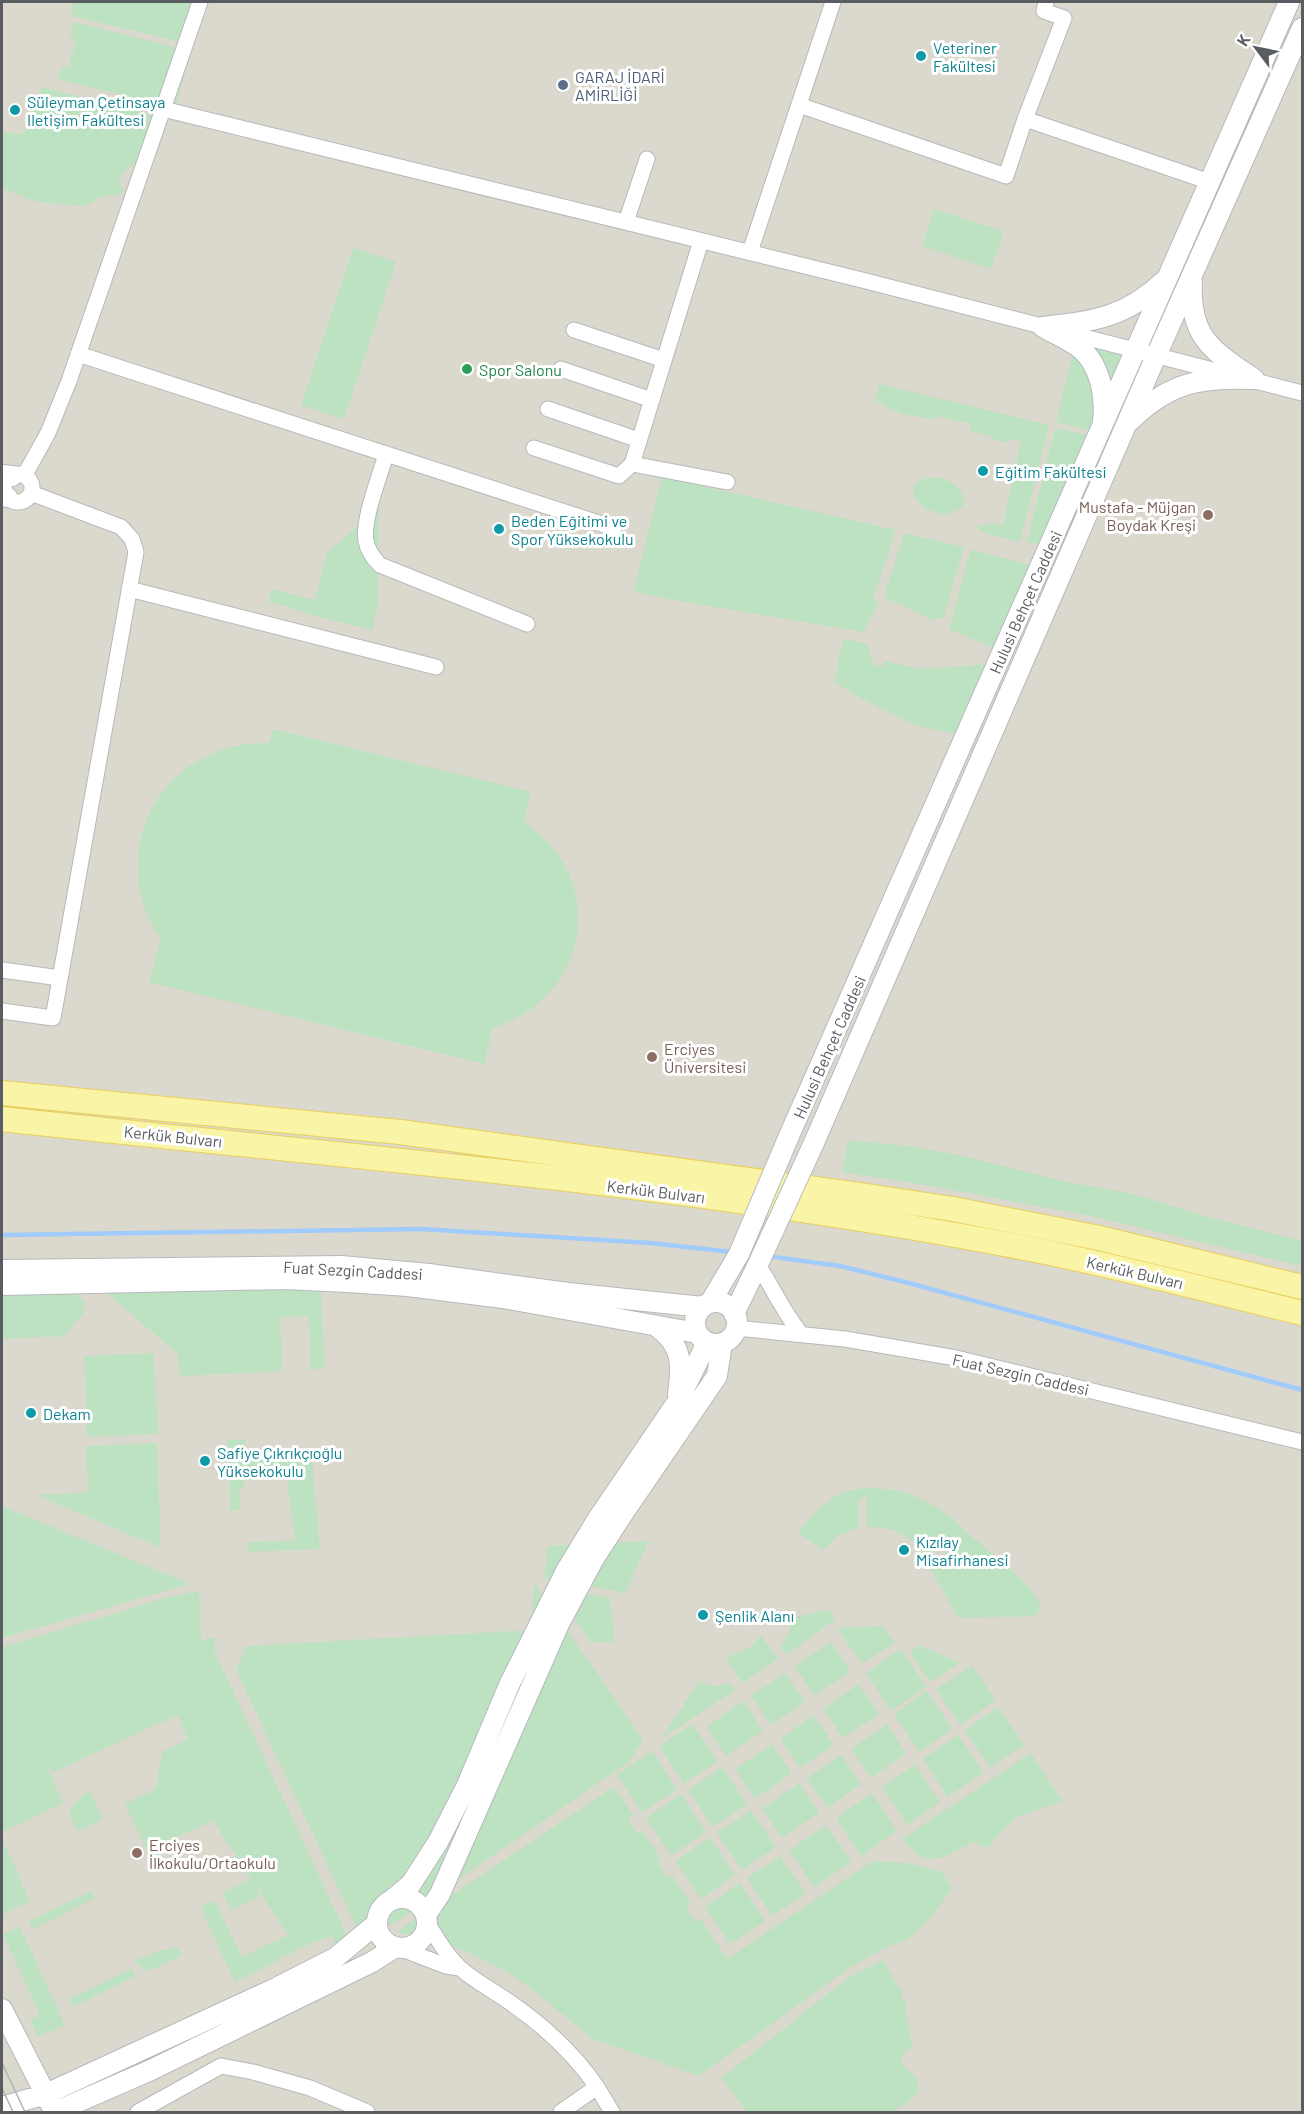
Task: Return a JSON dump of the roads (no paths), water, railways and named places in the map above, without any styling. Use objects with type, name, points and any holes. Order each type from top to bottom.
[{"type":"main road","name":"Kerkük Bulvarı","points":[[2,1093],[400,1132],[866,1196],[1039,1225],[1149,1249],[1302,1287]]},
{"type":"main road","name":"Kerkük Bulvarı","points":[[2,1119],[383,1159],[642,1189],[808,1212],[1024,1248],[1152,1276],[1302,1313]]},
{"type":"street","points":[[13,476],[32,484],[28,498],[20,502],[14,502],[4,496],[4,486],[48,432],[78,354],[200,2]]},
{"type":"street","points":[[750,252],[832,2]]},
{"type":"street","points":[[799,105],[1006,176],[1025,119],[1064,18],[1044,11],[1046,2]]},
{"type":"street","name":"Hulusi Behçet Caddesi","points":[[707,1305],[739,1254],[1289,2]]},
{"type":"street","name":"Hulusi Behçet Caddesi","points":[[735,1321],[1156,356],[1302,28]]},
{"type":"street","points":[[163,109],[750,252],[1302,393]]},
{"type":"street","points":[[1025,119],[1210,182]]},
{"type":"street","points":[[626,222],[647,159]]},
{"type":"street","points":[[534,448],[619,476],[632,464],[701,240]]},
{"type":"street","points":[[1192,276],[1194,312],[1202,335],[1215,352],[1254,379]]},
{"type":"street","points":[[1043,327],[1109,317],[1142,299],[1168,277]]},
{"type":"street","points":[[1043,327],[1081,349],[1094,366],[1103,400],[1102,429]]},
{"type":"street","points":[[574,330],[664,360]]},
{"type":"street","points":[[78,354],[614,528]]},
{"type":"street","points":[[561,369],[652,400]]},
{"type":"street","points":[[1127,424],[1160,397],[1187,384],[1207,379],[1254,379]]},
{"type":"street","points":[[548,409],[639,440]]},
{"type":"street","points":[[386,454],[365,531],[368,548],[375,560],[380,565],[527,624]]},
{"type":"street","points":[[632,464],[727,482]]},
{"type":"street","points":[[2,1011],[53,1018],[136,552],[128,534],[112,522],[31,493]]},
{"type":"street","points":[[129,589],[436,667]]},
{"type":"street","points":[[2,970],[60,978]]},
{"type":"street","points":[[759,1263],[785,1312],[801,1334]]},
{"type":"street","name":"Fuat Sezgin Caddesi","points":[[2,1270],[341,1266],[417,1273],[556,1291],[707,1305]]},
{"type":"street","name":"Fuat Sezgin Caddesi","points":[[2,1285],[285,1279],[346,1282],[480,1295],[604,1315],[703,1337]]},
{"type":"street","points":[[2,2009],[54,2112],[151,2070],[398,1948],[417,1943],[426,1930],[426,1919],[440,1894],[559,1624],[593,1560],[717,1376],[696,1318],[707,1305],[724,1304],[735,1321],[733,1335],[703,1337]]},
{"type":"street","name":"Fuat Sezgin Caddesi","points":[[735,1321],[801,1334],[901,1347],[956,1358],[1302,1442]]},
{"type":"street","points":[[656,1326],[670,1335],[678,1352],[681,1371],[678,1401]]},
{"type":"street","points":[[2,2107],[46,2094],[276,1988],[335,1958],[376,1924],[381,1909],[411,1884],[448,1823],[467,1785],[510,1683],[566,1571],[597,1520],[678,1401],[703,1337]]},
{"type":"street","points":[[393,1899],[409,1899],[422,1908],[426,1919],[446,1951],[460,1968],[511,2003],[554,2037],[585,2069],[612,2112]]},
{"type":"street","points":[[376,1924],[381,1939],[398,1948],[447,1966],[460,1968]]},
{"type":"street","points":[[138,2112],[221,2066],[293,2083],[367,2112]]},
{"type":"street","points":[[561,2112],[597,2087]]},
{"type":"street","points":[[164,2098],[171,2112]]},
{"type":"waterway","points":[[2,1235],[421,1229],[650,1243],[732,1252]]},
{"type":"waterway","points":[[767,1256],[840,1266],[905,1282],[1302,1390]]},
{"type":"tram line","points":[[2,2063],[25,2112]]},
{"type":"tram line","points":[[2,2088],[13,2112]]},
{"type":"place","name":"Veteriner Fakültesi","points":[[921,56]]},
{"type":"place","name":"GARAJ İDARİ AMİRLİĞİ","points":[[563,85]]},
{"type":"place","name":"Süleyman Çetinsaya Iletişim Fakültesi","points":[[15,110]]},
{"type":"place","name":"Spor Salonu","points":[[467,369]]},
{"type":"place","name":"Eğitim Fakültesi","points":[[983,471]]},
{"type":"place","name":"Mustafa - Müjgan Boydak Kreşi","points":[[1208,515]]},
{"type":"place","name":"Beden Eğitimi ve Spor Yüksekokulu","points":[[499,529]]},
{"type":"place","name":"Erciyes Üniversitesi","points":[[652,1057]]},
{"type":"place","name":"Dekam","points":[[31,1413]]},
{"type":"place","name":"Safiye Çıkrıkçıoğlu Yüksekokulu","points":[[205,1461]]},
{"type":"place","name":"Kızılay Misafirhanesi","points":[[904,1550]]},
{"type":"place","name":"Şenlik Alanı","points":[[703,1615]]},
{"type":"place","name":"Erciyes İlkokulu/Ortaokulu","points":[[137,1853]]}]
